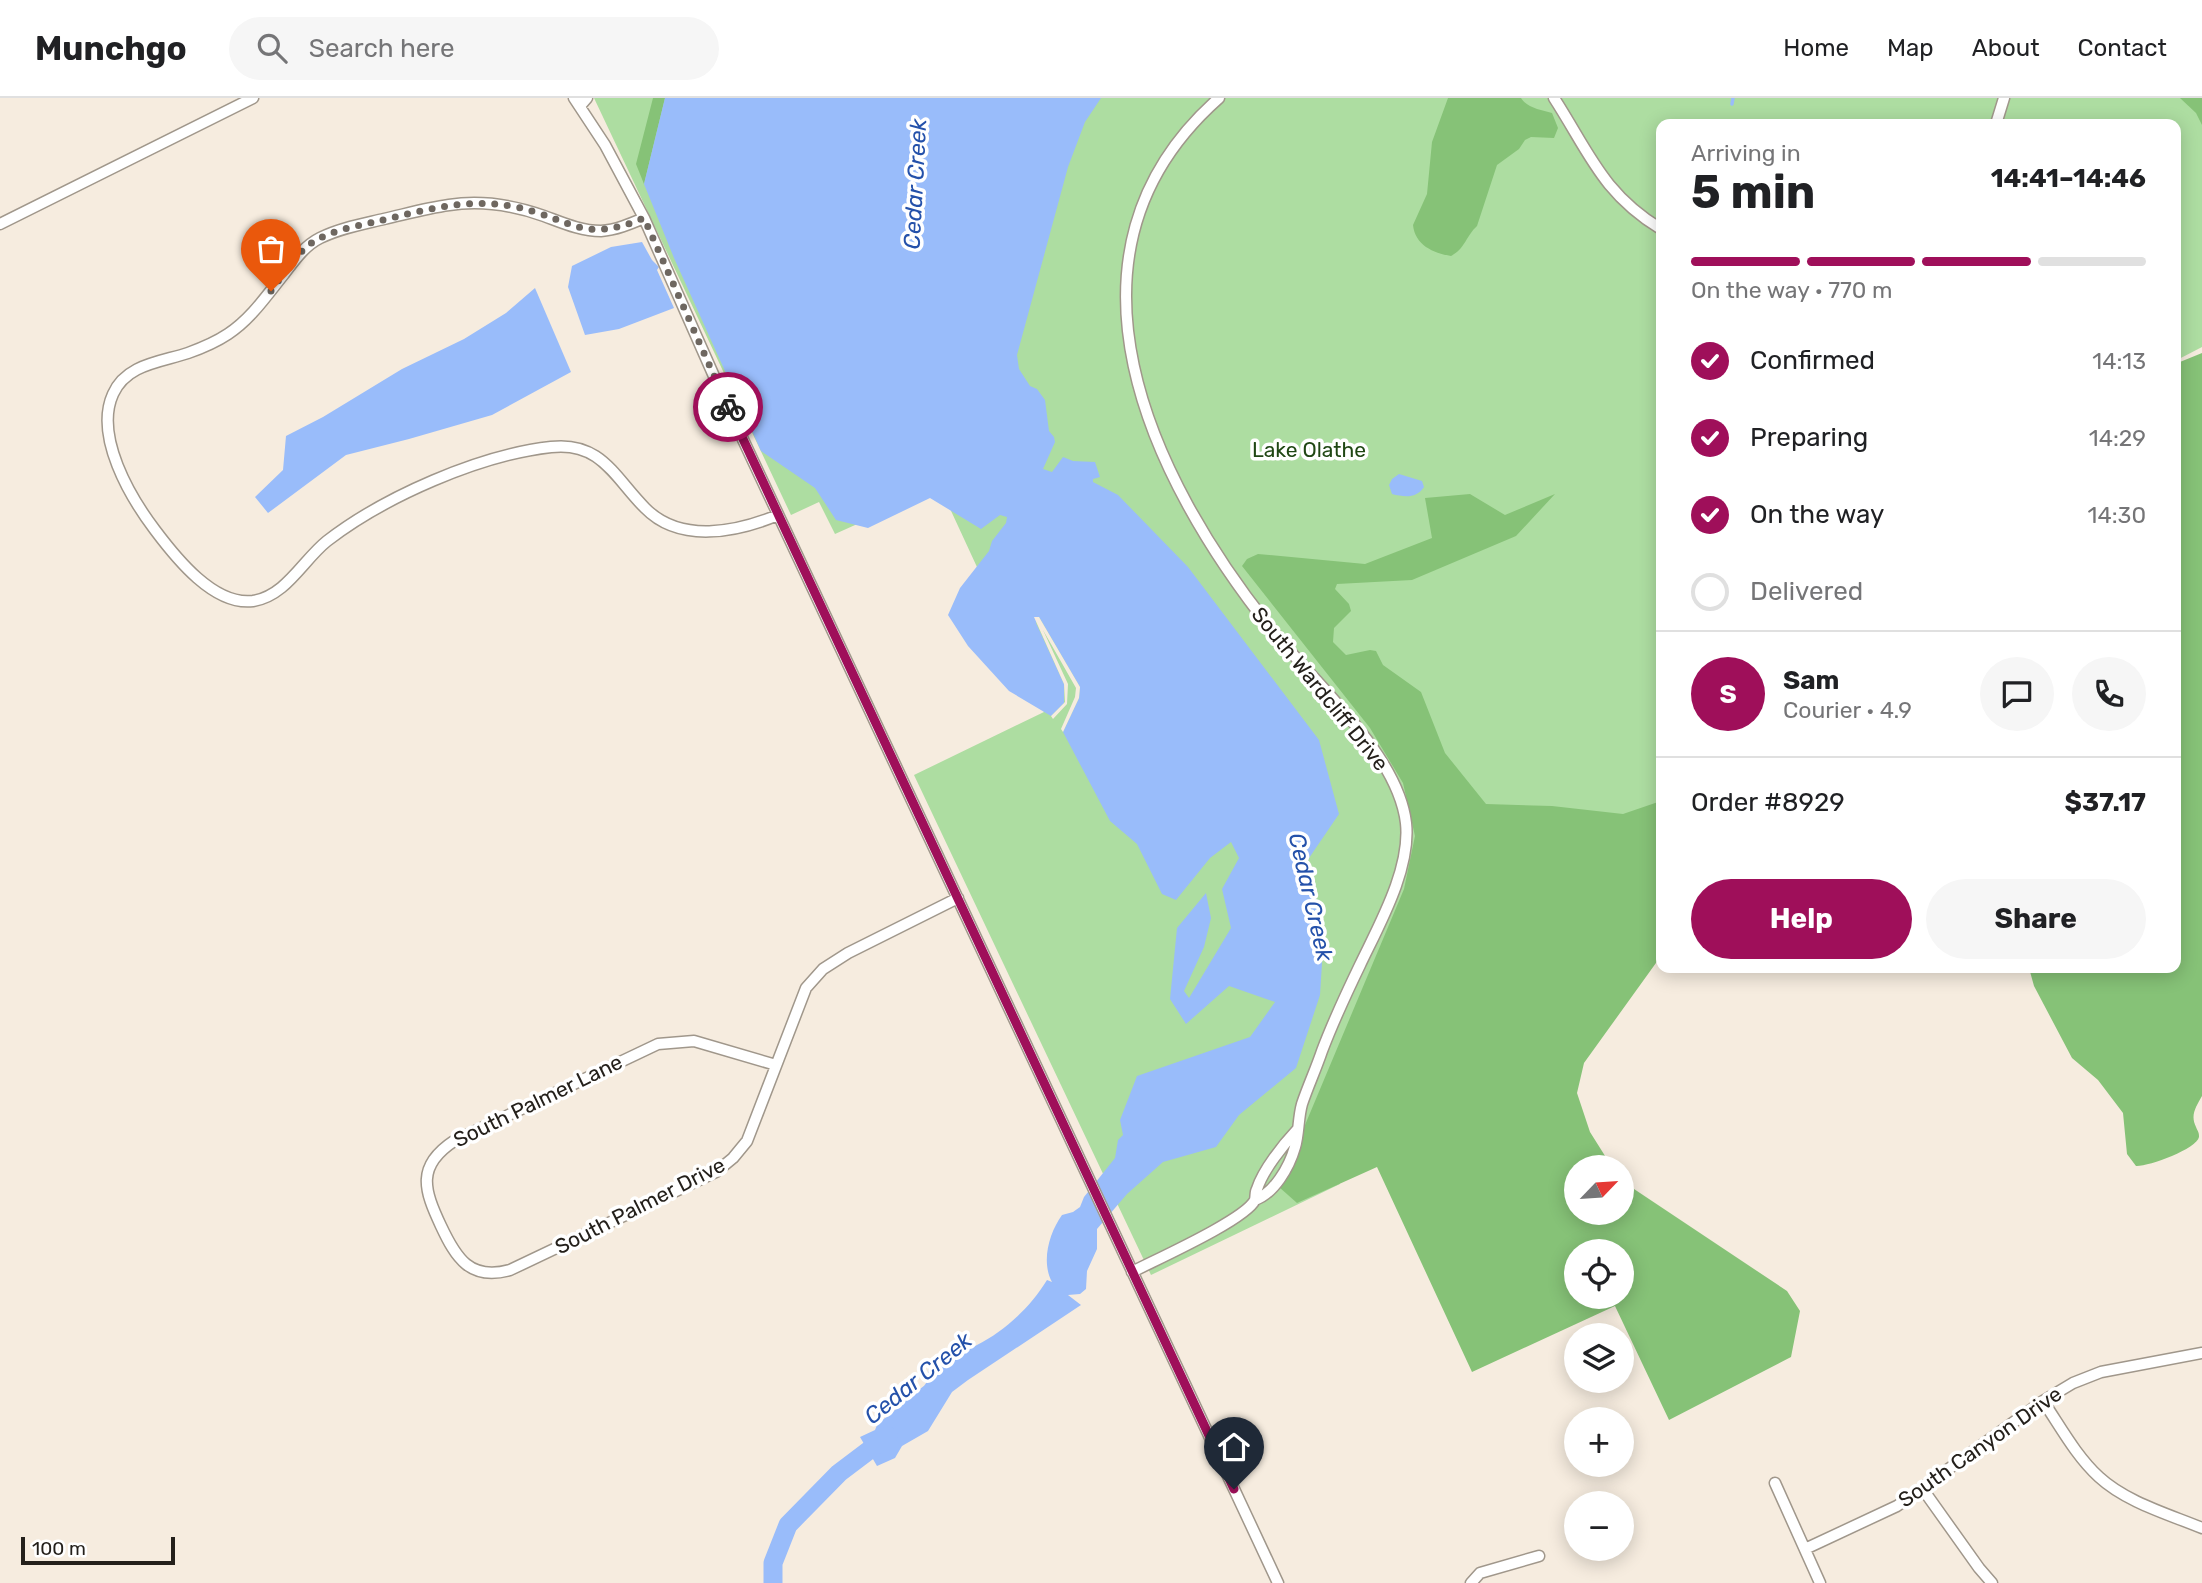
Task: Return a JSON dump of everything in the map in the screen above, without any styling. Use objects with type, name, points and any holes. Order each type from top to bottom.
[{"type":"street","points":[[1,221],[253,98]]},
{"type":"street","name":"South Wardcliff Drive","points":[[1132,1272],[1232,1219],[1255,1200],[1257,1187],[1282,1145],[1297,1130],[1302,1104],[1335,1018],[1392,893],[1405,848],[1406,822],[1399,794],[1376,753],[1273,632],[1211,545],[1182,494],[1158,442],[1133,368],[1125,300],[1128,263],[1136,227],[1153,183],[1166,161],[1195,122],[1219,98]]},
{"type":"street","points":[[1554,98],[1605,181],[1624,201],[1656,225]]},
{"type":"street","points":[[1998,119],[2004,98]]},
{"type":"street","points":[[580,100],[644,218],[778,515],[1278,1583]]},
{"type":"street","points":[[644,218],[604,231],[589,230],[518,208],[491,203],[466,203],[360,225],[320,238],[300,253],[255,310],[236,328],[203,347],[133,371],[117,385],[111,396],[107,425],[116,461],[146,520],[189,570],[226,597],[244,601],[257,601],[277,590],[326,542],[396,497],[486,462],[549,447],[576,448],[590,452],[604,461],[646,509],[660,520],[676,526],[720,531],[778,515]]},
{"type":"street","name":"South Palmer Drive","points":[[520,1265],[716,1172],[733,1158],[747,1141],[802,996],[812,979],[848,953],[958,898]]},
{"type":"street","name":"South Palmer Lane","points":[[520,1265],[499,1273],[485,1273],[471,1268],[454,1252],[428,1199],[426,1184],[432,1161],[439,1151],[454,1141],[658,1045],[694,1041],[776,1065]]},
{"type":"street","name":"South Canyon Drive","points":[[1805,1549],[1897,1506],[2043,1401],[2073,1383],[2101,1372],[2202,1353]]},
{"type":"street","points":[[2043,1401],[2087,1464],[2100,1478],[2120,1492],[2202,1528]]},
{"type":"street","points":[[1775,1483],[1820,1583]]},
{"type":"street","points":[[1923,1488],[1979,1568],[1993,1583]]},
{"type":"street","points":[[1471,1583],[1480,1573],[1539,1556]]},
{"type":"green space","name":"Lake Olathe","points":[[594,98],[2202,98],[2202,347],[2181,358],[2181,119],[1656,119],[1656,815],[1310,1118],[1340,1184],[1151,1275],[914,775],[1044,712],[940,487],[835,534],[819,502],[791,515]]},
{"type":"green space","points":[[653,98],[665,98],[644,184],[636,164]]},
{"type":"green space","points":[[1448,98],[1521,98],[1539,110],[1552,113],[1558,128],[1554,138],[1531,137],[1525,140],[1519,149],[1497,165],[1477,226],[1459,250],[1451,256],[1438,253],[1421,243],[1413,225],[1427,194],[1432,142]]},
{"type":"green space","points":[[2180,98],[2202,98],[2202,125],[2196,113]]},
{"type":"green space","points":[[2202,353],[2202,1096],[2194,1111],[2194,1123],[2199,1133],[2196,1142],[2181,1152],[2136,1166],[2127,1154],[2123,1113],[2098,1080],[2072,1058],[2034,986],[2030,973],[2181,973],[2181,362]]},
{"type":"green space","points":[[1470,494],[1505,515],[1555,494],[1516,536],[1412,580],[1337,584],[1335,589],[1349,604],[1351,611],[1334,628],[1333,642],[1346,655],[1376,651],[1383,665],[1421,692],[1445,753],[1486,804],[1552,806],[1623,814],[1656,803],[1656,963],[1584,1063],[1577,1093],[1590,1132],[1604,1155],[1564,1155],[1564,1225],[1634,1225],[1634,1189],[1787,1291],[1800,1311],[1791,1357],[1669,1420],[1634,1346],[1634,1323],[1623,1323],[1616,1309],[1634,1309],[1634,1239],[1564,1239],[1564,1309],[1608,1309],[1578,1323],[1564,1323],[1564,1330],[1472,1372],[1377,1167],[1297,1203],[1279,1187],[1404,889],[1415,836],[1403,783],[1370,728],[1242,566],[1247,559],[1258,554],[1365,564],[1432,538],[1425,498]]},
{"type":"water","points":[[665,98],[1101,98],[1085,122],[1068,167],[1017,355],[1019,369],[1030,386],[1037,389],[1045,400],[1049,431],[1054,437],[1055,442],[1043,469],[1052,472],[1063,457],[1073,461],[1095,462],[1100,477],[1093,479],[1093,482],[1118,495],[1188,567],[1319,740],[1339,814],[1307,861],[1324,932],[1320,995],[1296,1068],[1239,1115],[1216,1147],[1163,1162],[1127,1194],[1097,1229],[1097,1249],[1087,1271],[1086,1289],[1080,1294],[1068,1295],[1081,1305],[952,1392],[928,1431],[902,1446],[895,1458],[877,1466],[860,1437],[875,1430],[904,1398],[924,1386],[928,1378],[929,1361],[964,1351],[997,1333],[1025,1309],[1047,1280],[1052,1282],[1047,1257],[1053,1230],[1062,1215],[1080,1207],[1084,1197],[1115,1158],[1118,1140],[1123,1135],[1120,1120],[1137,1076],[1250,1037],[1275,1002],[1229,986],[1186,1024],[1170,999],[1177,928],[1206,893],[1211,918],[1204,947],[1184,991],[1189,998],[1231,928],[1222,889],[1239,858],[1231,842],[1210,858],[1176,900],[1162,894],[1137,844],[1110,821],[1063,732],[1079,698],[1080,687],[1039,617],[1036,623],[1064,684],[1064,703],[1051,716],[1009,691],[968,646],[948,615],[960,588],[989,551],[1007,517],[1000,515],[981,529],[930,498],[868,528],[836,520],[815,488],[761,451],[674,258],[644,184]]},
{"type":"water","points":[[642,242],[659,267],[657,270],[674,308],[619,329],[585,335],[568,287],[572,266],[611,247]]},
{"type":"water","points":[[535,288],[571,372],[492,415],[346,455],[268,513],[255,497],[283,470],[286,436],[402,369],[464,339],[506,313]]},
{"type":"water","points":[[1399,474],[1422,481],[1424,487],[1414,495],[1392,494],[1389,485]]},
{"type":"pier","points":[[1034,617],[1039,617],[1080,687],[1079,698],[1063,732],[1061,729],[1075,697],[1076,688],[1043,630],[1068,684],[1067,704],[1053,719],[1051,716],[1065,702],[1064,684]]},
{"type":"waterway","points":[[1732,104],[1733,98]]},
{"type":"waterway","name":"Cedar Creek","points":[[773,1583],[773,1563],[788,1525],[839,1473],[888,1436]]},
{"type":"way so far","points":[[271,291],[300,253],[320,238],[360,225],[450,205],[491,203],[518,208],[589,230],[604,231],[644,218],[728,407]]},
{"type":"route","points":[[728,407],[1234,1489]]}]
